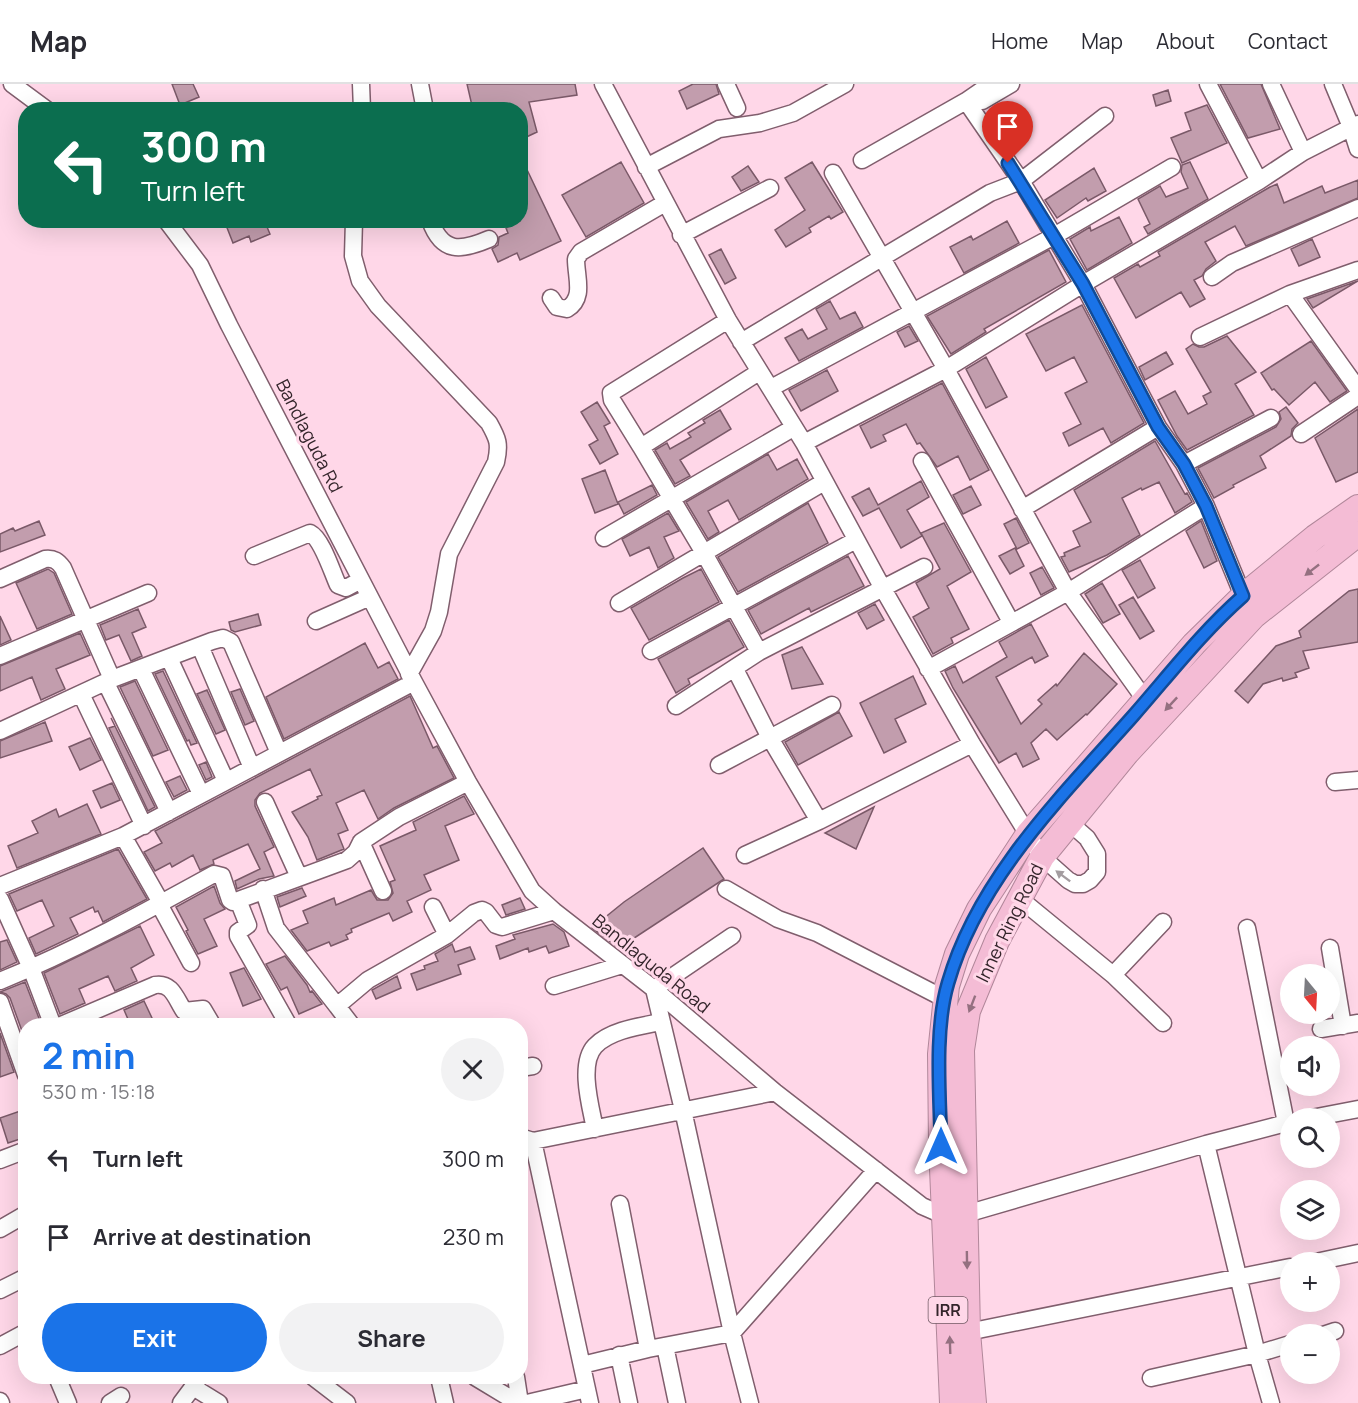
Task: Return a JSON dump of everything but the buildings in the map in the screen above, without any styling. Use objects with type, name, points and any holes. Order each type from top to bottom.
[{"type":"highway","name":"Inner Ring Road","points":[[974,1403],[955,1215],[941,1146],[940,1054],[947,986],[957,954],[975,918],[1028,834],[1194,644],[1243,596],[1315,537],[1358,507]]},
{"type":"highway","name":"Inner Ring Road","points":[[952,1403],[955,1215],[962,1050],[968,1011],[997,941],[1042,857],[1150,728],[1254,616],[1358,534]]},
{"type":"street","points":[[12,84],[36,102]]},
{"type":"street","points":[[362,84],[362,102]]},
{"type":"street","points":[[420,84],[423,102]]},
{"type":"street","points":[[603,84],[728,320],[804,444],[882,587],[972,744],[1042,857],[1061,875],[1075,884],[1083,884],[1097,872],[1097,854],[1087,838],[1070,823]]},
{"type":"street","points":[[726,84],[737,108]]},
{"type":"street","points":[[646,167],[719,129],[760,123],[793,113],[845,84]]},
{"type":"street","points":[[968,104],[991,84]]},
{"type":"street","points":[[862,160],[1011,84]]},
{"type":"street","points":[[1208,84],[1259,181]]},
{"type":"street","points":[[1271,84],[1303,152]]},
{"type":"street","points":[[1333,84],[1355,125],[1358,149]]},
{"type":"street","points":[[968,104],[1021,182],[1083,284],[1158,427],[1184,464],[1206,506],[1243,596]]},
{"type":"street","points":[[741,342],[990,193],[1021,182],[1105,116]]},
{"type":"street","points":[[804,444],[946,369],[1083,284],[1259,181],[1303,152],[1355,125]]},
{"type":"street","points":[[771,388],[1054,236],[1172,167]]},
{"type":"street","points":[[833,173],[946,369],[1068,592],[1146,701]]},
{"type":"street","points":[[681,235],[770,188]]},
{"type":"street","points":[[552,298],[557,308],[567,309],[574,305],[579,291],[576,259],[581,252],[665,203]]},
{"type":"street","points":[[1212,277],[1232,263],[1358,208]]},
{"type":"street","name":"Bandlaguda Rd","points":[[172,228],[200,265],[228,325],[412,678]]},
{"type":"street","points":[[0,886],[144,826],[412,678],[440,612],[449,554],[496,462],[499,447],[497,436],[489,423],[378,306],[360,281],[352,256],[354,228]]},
{"type":"street","points":[[432,228],[442,242],[459,249],[489,239]]},
{"type":"street","points":[[1200,337],[1290,294],[1358,270]]},
{"type":"street","points":[[1290,294],[1358,389]]},
{"type":"street","points":[[728,320],[611,393],[612,400],[704,553],[759,652]]},
{"type":"street","points":[[641,447],[759,372]]},
{"type":"street","points":[[1301,434],[1358,396]]},
{"type":"street","points":[[1184,464],[1271,418]]},
{"type":"street","points":[[1022,509],[1158,427]]},
{"type":"street","points":[[604,538],[793,428]]},
{"type":"street","points":[[922,461],[1011,622]]},
{"type":"street","points":[[619,603],[824,482]]},
{"type":"street","points":[[928,669],[1068,592],[1206,506]]},
{"type":"street","points":[[254,556],[310,533],[319,542],[338,585],[346,588],[361,580]]},
{"type":"street","points":[[319,542],[337,533]]},
{"type":"street","points":[[651,651],[856,540]]},
{"type":"street","points":[[1,576],[45,559],[52,559],[63,568],[109,681],[169,812]]},
{"type":"street","points":[[676,706],[759,652],[924,567]]},
{"type":"street","points":[[0,656],[148,592]]},
{"type":"street","points":[[316,621],[370,597]]},
{"type":"street","points":[[0,731],[109,681],[223,638],[231,642],[279,753]]},
{"type":"street","points":[[200,646],[252,768]]},
{"type":"street","points":[[169,658],[226,781]]},
{"type":"street","points":[[141,669],[201,794]]},
{"type":"street","points":[[735,669],[770,738],[819,821]]},
{"type":"street","name":"Bandlaguda Road","points":[[412,678],[468,782],[532,891],[554,911],[654,989],[775,1092],[922,1206],[955,1215]]},
{"type":"street","points":[[81,694],[144,826]]},
{"type":"street","points":[[719,765],[832,705]]},
{"type":"street","points":[[745,855],[819,821],[972,744]]},
{"type":"street","points":[[1335,782],[1358,780]]},
{"type":"street","points":[[0,981],[32,968],[218,873],[222,876],[230,900],[233,902],[263,889],[347,860],[356,852],[361,842],[399,817],[468,782]]},
{"type":"street","points":[[265,802],[299,878]]},
{"type":"street","points":[[123,836],[160,901],[159,904],[191,963]]},
{"type":"street","points":[[361,842],[383,891]]},
{"type":"street","points":[[263,889],[276,928],[344,1018]]},
{"type":"street","points":[[726,889],[777,920],[817,933],[945,999]]},
{"type":"street","points":[[1019,898],[1113,975],[1163,1023]]},
{"type":"street","points":[[0,899],[32,968],[49,1018]]},
{"type":"street","points":[[238,900],[248,925],[238,932],[238,936],[280,1018]]},
{"type":"street","points":[[433,907],[447,935]]},
{"type":"street","points":[[337,1006],[368,980],[447,935],[478,911],[486,912],[496,925],[502,927],[554,911]]},
{"type":"street","points":[[1113,975],[1163,921]]},
{"type":"street","points":[[1247,928],[1285,1108]]},
{"type":"street","points":[[732,936],[654,989],[750,1403]]},
{"type":"street","points":[[1321,1029],[1350,1024],[1330,948]]},
{"type":"street","points":[[554,986],[622,964]]},
{"type":"street","points":[[77,1018],[163,983],[168,986],[184,1011],[203,1009],[208,1018]]},
{"type":"street","points":[[0,1002],[18,1053]]},
{"type":"street","points":[[595,1129],[587,1086],[586,1066],[594,1047],[626,1030],[661,1022]]},
{"type":"street","points":[[528,1139],[595,1129],[775,1092]]},
{"type":"street","points":[[1340,1112],[1358,1109]]},
{"type":"street","points":[[955,1215],[1280,1125]]},
{"type":"street","points":[[1206,1144],[1271,1403]]},
{"type":"street","points":[[527,1403],[589,1396],[528,1147]]},
{"type":"street","points":[[0,1160],[18,1153]]},
{"type":"street","points":[[582,1365],[619,1355],[732,1333],[876,1170]]},
{"type":"street","points":[[620,1204],[657,1347],[677,1403]]},
{"type":"street","points":[[0,1229],[18,1219]]},
{"type":"street","points":[[1340,1257],[1358,1253]]},
{"type":"street","points":[[968,1332],[1280,1269]]},
{"type":"street","points":[[0,1290],[18,1281]]},
{"type":"street","points":[[0,1346],[18,1336]]},
{"type":"street","points":[[1151,1378],[1280,1347]]},
{"type":"street","points":[[619,1355],[629,1403]]},
{"type":"street","points":[[60,1384],[68,1403]]},
{"type":"street","points":[[181,1403],[195,1384]]},
{"type":"street","points":[[199,1384],[219,1403]]},
{"type":"street","points":[[322,1384],[347,1403]]},
{"type":"street","points":[[441,1384],[446,1403]]},
{"type":"street","points":[[487,1384],[519,1403]]},
{"type":"street","points":[[517,1384],[519,1403]]},
{"type":"route","points":[[941,1146],[940,1054],[947,986],[957,954],[979,909],[1028,834],[1194,644],[1243,596],[1206,506],[1184,464],[1158,427],[1083,284],[1008,163]]}]
